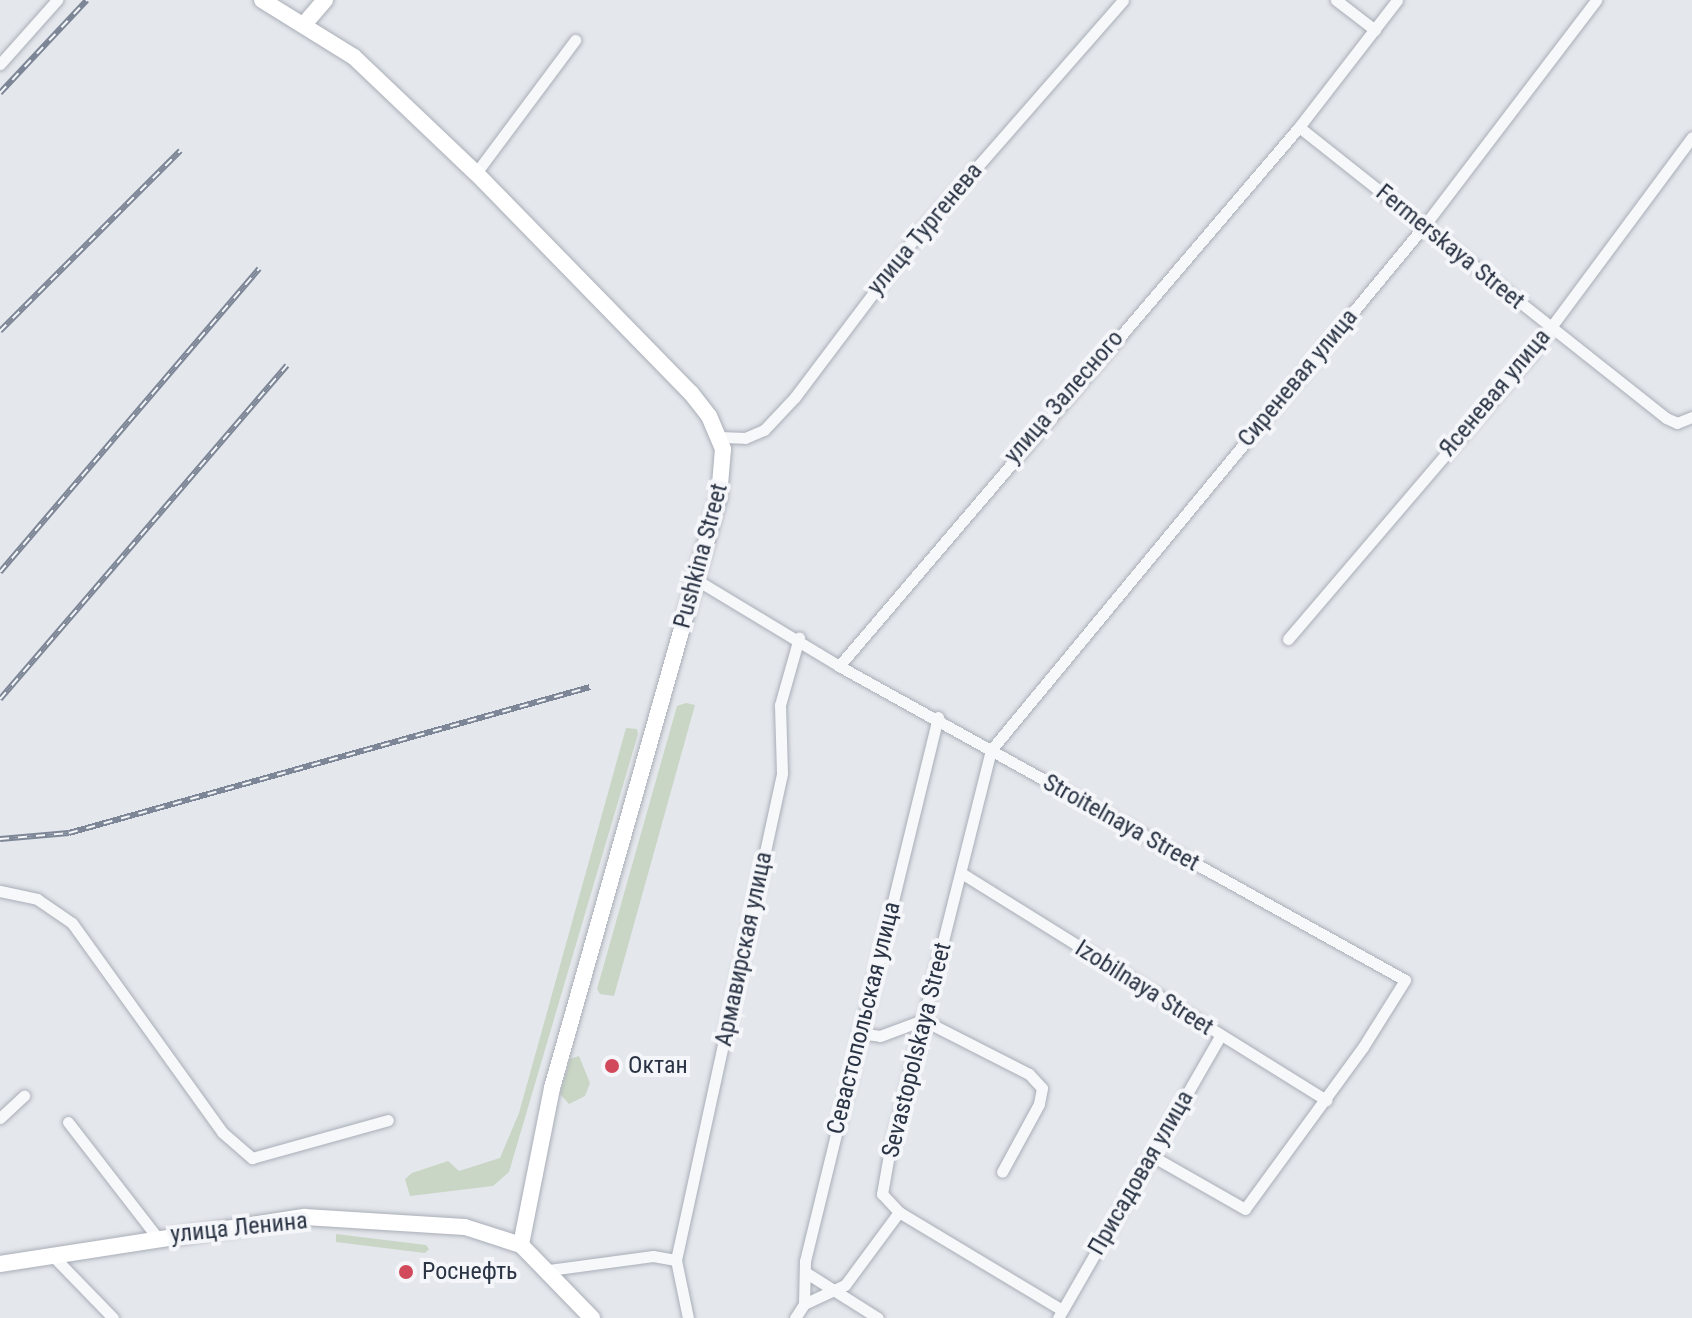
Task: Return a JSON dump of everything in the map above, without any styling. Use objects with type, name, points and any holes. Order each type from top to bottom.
[{"type":"main road","points":[[262,0],[306,22],[354,57],[476,173],[691,393],[720,437]]},
{"type":"main road","points":[[306,22],[325,0]]},
{"type":"main road","name":"Pushkina Street","points":[[521,1245],[552,1088],[722,482],[720,437]]},
{"type":"main road","name":"улица Ленина","points":[[0,1264],[157,1237],[305,1217],[465,1227],[521,1245]]},
{"type":"main road","points":[[521,1245],[549,1270],[592,1318]]},
{"type":"street","points":[[0,64],[57,0]]},
{"type":"street","name":"улица Тургенева","points":[[720,437],[745,438],[764,430],[795,397],[914,239],[1123,0]]},
{"type":"street","points":[[1336,0],[1375,30]]},
{"type":"street","name":"улица Залесного","points":[[839,666],[1299,127],[1397,0]]},
{"type":"street","name":"Сиреневая улица","points":[[991,750],[1424,226],[1596,0]]},
{"type":"street","points":[[476,173],[575,40]]},
{"type":"street","name":"Fermerskaya Street","points":[[1299,127],[1550,328],[1677,423],[1692,417]]},
{"type":"street","name":"Ясеневая улица","points":[[1288,639],[1550,328],[1692,137]]},
{"type":"street","points":[[695,579],[799,638],[839,666]]},
{"type":"street","name":"Армавирская улица","points":[[688,1318],[676,1260],[782,773],[780,705],[799,638]]},
{"type":"street","name":"Stroitelnaya Street","points":[[839,666],[938,717],[991,750],[1405,980],[1326,1100]]},
{"type":"street","name":"Севастопольская улица","points":[[804,1304],[805,1272],[859,1033],[938,717]]},
{"type":"street","name":"Sevastopolskaya Street","points":[[899,1212],[882,1194],[991,750]]},
{"type":"street","name":"Izobilnaya Street","points":[[963,874],[1326,1100]]},
{"type":"street","points":[[0,891],[37,899],[72,923],[222,1132],[252,1158],[388,1120]]},
{"type":"street","points":[[859,1033],[880,1036],[923,1020],[1029,1074],[1042,1088],[1039,1104],[1002,1172]]},
{"type":"street","name":"Присадовая улица","points":[[899,1212],[1060,1314],[1220,1036]]},
{"type":"street","points":[[0,1118],[24,1096]]},
{"type":"street","points":[[1152,1156],[1245,1209],[1326,1100]]},
{"type":"street","points":[[68,1122],[157,1237]]},
{"type":"street","points":[[795,1318],[804,1304],[836,1293],[899,1212]]},
{"type":"street","points":[[52,1255],[113,1318]]},
{"type":"street","points":[[549,1270],[653,1256],[676,1260]]},
{"type":"street","points":[[805,1272],[878,1318]]},
{"type":"green space","points":[[686,703],[695,705],[614,996],[600,994],[597,989],[677,706]]},
{"type":"green space","points":[[626,728],[637,729],[638,734],[509,1172],[493,1186],[410,1196],[405,1179],[412,1173],[448,1161],[459,1171],[500,1158],[519,1113]]},
{"type":"green space","points":[[579,1056],[590,1083],[585,1096],[569,1104],[560,1094],[570,1059]]},
{"type":"green space","points":[[336,1234],[426,1245],[429,1249],[425,1253],[336,1242]]},
{"type":"railway","points":[[0,93],[87,0]]},
{"type":"railway","points":[[0,331],[180,151]]},
{"type":"railway","points":[[0,572],[259,269]]},
{"type":"railway","points":[[0,699],[287,365]]},
{"type":"railway","points":[[0,839],[69,833],[590,687]]},
{"type":"place","name":"Октан","points":[[612,1066]]},
{"type":"place","name":"Роснефть","points":[[406,1272]]}]
